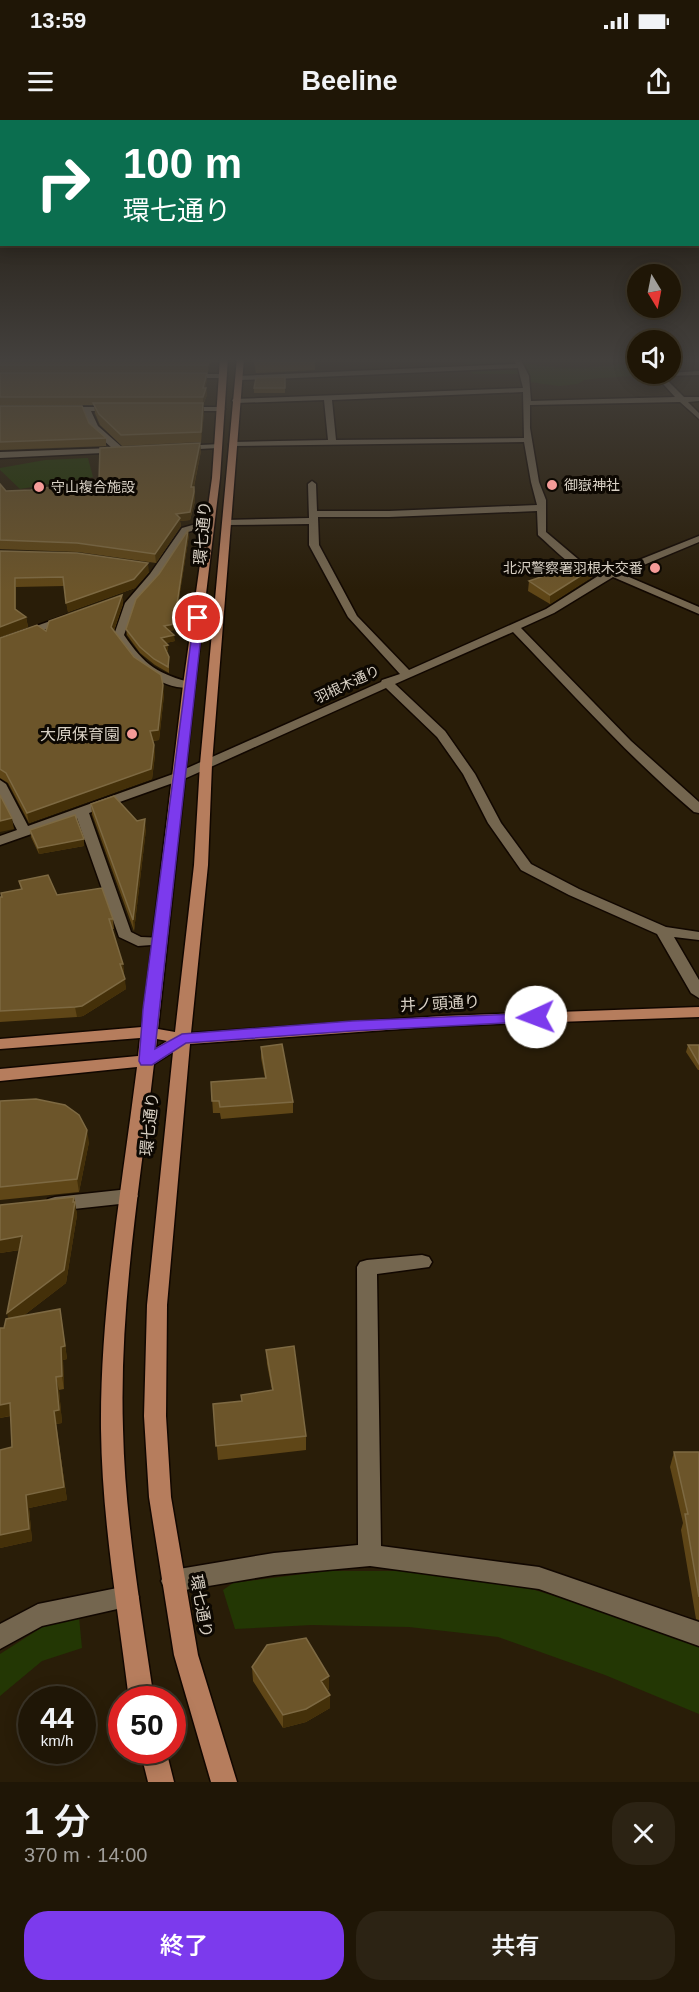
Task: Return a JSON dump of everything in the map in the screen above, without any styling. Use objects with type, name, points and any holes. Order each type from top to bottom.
[{"type":"main road","name":"環七通り","points":[[140,1686],[116,1504],[111,1426],[116,1309],[219,436]]},
{"type":"main road","name":"環七通り","points":[[225,1782],[186,1655],[160,1497],[155,1416],[157,1305],[201,865],[206,764],[234,436]]},
{"type":"main road","name":"井ノ頭通り","points":[[0,1044],[149,1032],[182,1039],[442,1021],[699,1012]]},
{"type":"main road","name":"井ノ頭通り","points":[[0,1074],[146,1061],[182,1039]]},
{"type":"main road","points":[[156,1764],[160,1782]]},
{"type":"street","points":[[103,436],[119,450]]},
{"type":"street","points":[[331,436],[332,442]]},
{"type":"street","points":[[527,436],[535,482],[542,500],[541,533],[582,567],[699,611]]},
{"type":"street","points":[[233,444],[528,440]]},
{"type":"street","points":[[174,448],[218,446]]},
{"type":"street","points":[[0,455],[130,450]]},
{"type":"street","points":[[312,484],[314,545],[353,616],[406,673]]},
{"type":"street","points":[[227,522],[541,508]]},
{"type":"street","points":[[189,685],[168,683],[153,673],[135,658],[119,635],[123,616],[137,593],[153,576],[152,567],[185,530],[210,523]]},
{"type":"street","name":"羽根木通り","points":[[0,841],[180,776],[406,673],[550,611],[608,575],[699,539]]},
{"type":"street","points":[[115,601],[137,593]]},
{"type":"street","points":[[0,643],[82,613]]},
{"type":"street","points":[[514,627],[582,696],[626,746],[699,809]]},
{"type":"street","points":[[386,682],[441,734],[469,774],[495,823],[526,867],[583,896],[663,931],[699,936]]},
{"type":"street","points":[[0,784],[24,832]]},
{"type":"street","points":[[82,812],[124,934],[138,942],[160,941]]},
{"type":"street","points":[[663,931],[699,993]]},
{"type":"street","points":[[35,1206],[129,1196]]},
{"type":"street","points":[[370,1555],[367,1267],[422,1262]]},
{"type":"street","points":[[173,1581],[273,1564],[370,1555],[539,1578],[699,1634]]},
{"type":"street","points":[[0,1637],[38,1615],[127,1597]]},
{"type":"green space","points":[[88,458],[93,477],[20,489],[0,470],[0,468],[45,460]]},
{"type":"green space","points":[[327,1571],[410,1571],[509,1582],[600,1610],[699,1647],[699,1714],[605,1675],[498,1637],[409,1627],[312,1625],[235,1629],[223,1590],[233,1583]]},
{"type":"green space","points":[[79,1617],[82,1648],[42,1661],[0,1696],[0,1654],[44,1626]]},
{"type":"building","points":[[0,436],[103,436],[106,438],[0,442]]},
{"type":"building","points":[[200,443],[191,487],[194,487],[194,492],[190,512],[176,514],[180,518],[155,554],[77,543],[0,540],[0,484],[6,491],[31,490],[99,480],[100,448]]},
{"type":"building","points":[[188,530],[174,624],[164,626],[174,635],[161,638],[168,645],[164,646],[169,657],[168,667],[140,647],[126,629],[136,599],[159,574]]},
{"type":"building","points":[[0,551],[77,553],[148,563],[134,579],[66,603],[63,577],[15,578],[15,609],[26,617],[0,627]]},
{"type":"building","points":[[582,563],[593,568],[550,595],[529,581]]},
{"type":"building","points":[[122,595],[111,627],[134,657],[161,675],[163,685],[158,730],[150,731],[154,745],[151,769],[27,813],[6,773],[0,769],[0,638],[37,625],[46,631],[49,621]]},
{"type":"building","points":[[0,795],[12,818],[0,821]]},
{"type":"building","points":[[114,796],[137,821],[145,819],[133,920],[91,804]]},
{"type":"building","points":[[75,815],[84,839],[38,848],[30,830]]},
{"type":"building","points":[[48,875],[57,895],[102,888],[113,919],[109,919],[123,964],[120,964],[125,979],[82,1006],[0,1011],[1,893],[22,889],[19,881]]},
{"type":"building","points":[[282,1044],[293,1102],[220,1107],[219,1101],[212,1101],[211,1082],[266,1078],[261,1047]]},
{"type":"building","points":[[688,1045],[699,1045],[699,1064]]},
{"type":"building","points":[[36,1099],[65,1105],[79,1115],[87,1130],[77,1179],[0,1187],[0,1101]]},
{"type":"building","points":[[74,1197],[64,1270],[7,1313],[22,1236],[0,1240],[0,1205]]},
{"type":"building","points":[[60,1309],[65,1346],[61,1347],[62,1376],[56,1377],[59,1410],[54,1411],[64,1487],[26,1495],[29,1529],[0,1535],[0,1450],[12,1447],[10,1403],[0,1405],[0,1328],[4,1328],[6,1319]]},
{"type":"building","points":[[294,1346],[306,1436],[216,1446],[213,1404],[242,1401],[241,1395],[273,1390],[266,1350]]},
{"type":"building","points":[[674,1452],[699,1452],[699,1597],[685,1514],[688,1514]]},
{"type":"building","points":[[306,1638],[329,1676],[321,1681],[330,1695],[306,1709],[283,1715],[252,1667],[267,1645]]},
{"type":"place","name":"御嶽神社","points":[[552,485]]},
{"type":"place","name":"守山複合施設","points":[[39,487]]},
{"type":"place","name":"北沢警察署羽根木交番","points":[[655,568]]},
{"type":"place","name":"大原保育園","points":[[132,734]]},
{"type":"route","points":[[198,618],[150,1009],[146,1061],[182,1039],[352,1026],[536,1017]]}]
